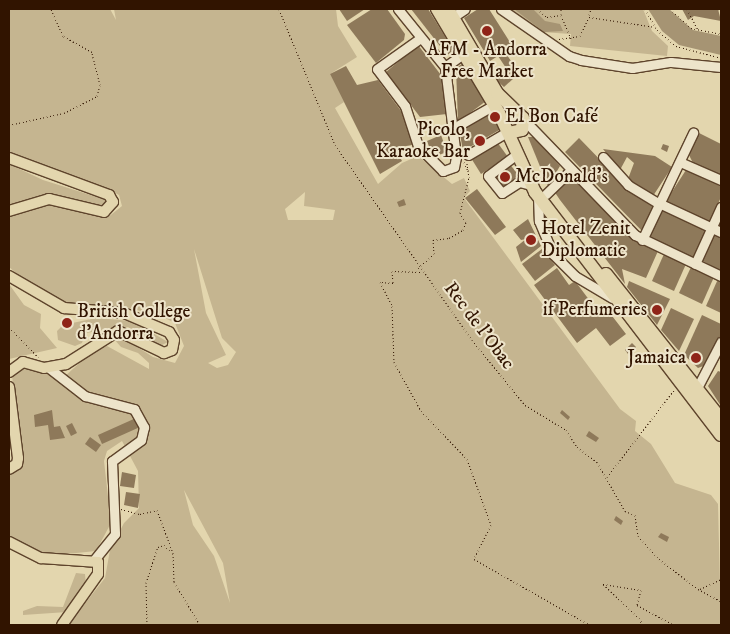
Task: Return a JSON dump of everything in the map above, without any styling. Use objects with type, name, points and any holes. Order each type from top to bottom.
[{"type":"highway","points":[[437,9],[510,130],[542,195],[615,300],[721,435]]},
{"type":"highway","points":[[450,13],[493,87],[520,116]]},
{"type":"highway","points":[[510,130],[520,116]]},
{"type":"highway","points":[[510,130],[520,116]]},
{"type":"highway","points":[[510,130],[517,154],[531,185],[542,195],[721,419]]},
{"type":"main road","points":[[9,158],[109,196],[113,202],[104,212],[49,199],[9,211]]},
{"type":"main road","points":[[9,276],[64,308],[124,313],[169,332],[174,340],[172,350],[164,353],[118,331],[66,364],[49,368],[23,362],[9,372]]},
{"type":"main road","points":[[9,387],[18,458],[17,464],[9,469]]},
{"type":"main road","points":[[9,542],[41,558],[95,559],[98,574],[62,625]]},
{"type":"street","points":[[398,9],[419,39],[446,67],[456,157],[454,167],[443,170],[418,146],[405,106],[377,69],[419,39]]},
{"type":"street","points":[[450,13],[465,9]]},
{"type":"street","points":[[501,9],[569,56],[614,66],[651,68],[673,62],[721,67]]},
{"type":"street","points":[[446,67],[464,53]]},
{"type":"street","points":[[459,125],[494,104]]},
{"type":"street","points":[[520,116],[571,170],[642,240],[721,276]]},
{"type":"street","points":[[468,154],[510,130]]},
{"type":"street","points":[[642,240],[662,204],[693,133]]},
{"type":"street","points":[[517,154],[488,176],[502,193],[519,182],[531,185]]},
{"type":"street","points":[[603,156],[628,185],[662,204],[721,232]]},
{"type":"street","points":[[680,162],[721,180]]},
{"type":"street","points":[[571,170],[542,195],[539,222],[553,254],[574,276],[615,300]]},
{"type":"street","points":[[695,264],[721,207]]},
{"type":"street","points":[[697,388],[718,360],[721,342]]},
{"type":"street","points":[[49,368],[85,396],[128,405],[142,420],[140,440],[112,461],[116,507],[114,534],[95,559]]},
{"type":"path","points":[[9,125],[64,114],[97,96],[100,85],[92,52],[63,36],[51,9]]},
{"type":"path","name":"Rec de l'Obac","points":[[279,9],[335,145],[406,243],[418,268],[526,405],[566,430],[607,478],[625,511],[635,515],[638,536],[698,589],[721,601]]},
{"type":"path","points":[[537,9],[547,18],[561,15]]},
{"type":"path","points":[[561,9],[561,15],[571,39]]},
{"type":"path","points":[[545,38],[571,39],[580,36],[589,17],[590,9]]},
{"type":"path","points":[[645,9],[655,26],[685,50],[721,58]]},
{"type":"path","points":[[670,9],[684,24],[698,30],[721,34]]},
{"type":"path","points":[[686,9],[698,30]]},
{"type":"path","points":[[719,9],[721,13]]},
{"type":"path","points":[[589,17],[655,26]]},
{"type":"path","points":[[418,268],[434,252],[433,240],[449,238],[463,230],[466,222],[460,213],[469,178],[468,154]]},
{"type":"path","points":[[421,272],[392,271],[392,283],[380,282],[392,306],[394,362],[421,412],[467,460],[491,525],[474,559],[590,625]]},
{"type":"path","points":[[9,326],[49,368]]},
{"type":"path","points":[[607,478],[680,382]]},
{"type":"path","points":[[116,507],[140,514],[158,510],[173,554],[174,582],[200,625]]},
{"type":"path","points":[[147,625],[146,583],[158,547],[164,545],[173,554]]},
{"type":"path","points":[[698,589],[721,579]]},
{"type":"path","points":[[638,625],[642,620],[603,584],[641,590],[637,605],[674,625]]},
{"type":"shaded area","points":[[9,9],[110,9],[116,20],[114,9],[336,9],[338,26],[357,57],[330,74],[344,102],[335,108],[378,184],[402,163],[418,156],[452,184],[464,178],[470,191],[464,198],[620,409],[636,421],[635,431],[651,444],[675,483],[711,495],[718,504],[721,625],[68,625],[105,578],[110,550],[124,523],[139,508],[138,471],[122,441],[107,451],[104,461],[111,523],[96,551],[47,556],[9,538],[9,475],[20,467],[12,374],[23,368],[64,377],[94,350],[107,346],[149,369],[149,363],[138,353],[121,347],[114,339],[120,336],[153,357],[175,363],[184,346],[175,323],[161,316],[125,307],[69,305],[40,293],[9,267],[9,217],[54,204],[107,218],[122,206],[119,195],[110,190],[58,175],[9,152]],"holes":[[[305,192],[304,206],[335,210],[333,220],[288,220],[285,209]],[[194,249],[222,338],[236,352],[228,365],[217,368],[208,363],[226,355],[206,313]],[[184,490],[223,563],[230,603],[214,556],[193,525]]]},
{"type":"shaded area","points":[[507,9],[643,9],[652,31],[668,46],[667,56],[570,46],[571,34],[541,32]]},
{"type":"shaded area","points":[[514,9],[533,9],[545,21],[560,24],[563,31],[544,32]]},
{"type":"shaded area","points":[[648,9],[669,9],[693,30],[721,36],[721,55],[679,45],[662,31]]},
{"type":"shaded area","points":[[9,164],[43,180],[103,199],[108,203],[103,208],[51,195],[9,206]]},
{"type":"shaded area","points":[[9,284],[24,305],[41,314],[40,328],[57,348],[9,359]]},
{"type":"shaded area","points":[[96,318],[132,321],[168,342],[158,347],[128,327],[85,333],[82,343],[75,346],[58,340],[57,331],[63,325]]},
{"type":"shaded area","points":[[76,573],[85,574],[86,585],[67,612],[23,615],[23,611],[37,606],[63,607]]},
{"type":"building","points":[[339,9],[365,9],[347,21]]},
{"type":"building","points":[[372,9],[387,9],[405,34],[404,40],[376,63],[347,25]]},
{"type":"building","points":[[411,9],[428,9],[454,51],[447,55]]},
{"type":"building","name":"AFM - Andorra Free Market","points":[[478,9],[489,9],[513,47],[505,52],[513,64],[506,68],[498,56],[490,61],[464,18]]},
{"type":"building","points":[[682,9],[718,9],[721,21],[694,16],[688,20]]},
{"type":"building","points":[[418,45],[444,79],[447,114],[420,117],[386,72]]},
{"type":"building","points":[[462,64],[486,101],[458,122],[456,68]]},
{"type":"building","points":[[346,66],[357,85],[378,80],[410,123],[412,145],[395,148],[402,161],[380,174],[330,74]]},
{"type":"building","points":[[511,66],[514,78],[504,87],[495,79]]},
{"type":"building","points":[[491,110],[501,129],[463,151],[459,128]]},
{"type":"building","points":[[699,133],[721,144],[721,176],[693,163],[689,155]]},
{"type":"building","points":[[441,135],[447,152],[433,157],[427,141]]},
{"type":"building","points":[[528,137],[534,137],[560,166],[548,186]]},
{"type":"building","points":[[579,138],[611,171],[655,205],[643,232],[565,152]]},
{"type":"building","points":[[497,142],[508,157],[481,174],[471,158]]},
{"type":"building","points":[[663,144],[669,146],[667,152],[661,149]]},
{"type":"building","points":[[603,149],[655,156],[672,167],[653,196],[628,179],[634,163],[627,157],[620,170]]},
{"type":"building","name":"McDonald's","points":[[508,162],[520,177],[501,191],[489,176]]},
{"type":"building","points":[[686,170],[720,186],[721,197],[710,222],[666,201]]},
{"type":"building","points":[[570,175],[634,240],[658,251],[646,278],[622,269],[625,284],[560,200],[554,191]]},
{"type":"building","points":[[477,189],[506,227],[495,235],[465,198]]},
{"type":"building","points":[[404,199],[406,205],[399,207],[397,202]]},
{"type":"building","points":[[662,209],[706,229],[693,258],[648,238]]},
{"type":"building","name":"Hotel Zenit Diplomatic","points":[[528,219],[541,246],[521,262],[516,247],[526,239],[521,240],[513,230]]},
{"type":"building","points":[[713,234],[721,236],[721,271],[701,260]]},
{"type":"building","points":[[542,249],[555,265],[535,281],[522,264]]},
{"type":"building","points":[[664,254],[686,264],[674,291],[652,281]]},
{"type":"building","points":[[691,267],[714,277],[702,304],[679,293]]},
{"type":"building","points":[[557,268],[569,285],[575,281],[599,313],[606,308],[626,334],[610,346],[596,328],[577,343],[534,285]]},
{"type":"building","points":[[718,279],[721,281],[721,313],[706,306]]},
{"type":"building","points":[[629,281],[670,299],[657,325],[627,287]]},
{"type":"building","points":[[671,308],[694,319],[679,351],[661,330]]},
{"type":"building","points":[[702,315],[721,324],[721,334],[706,365],[698,368],[684,355]]},
{"type":"building","points":[[632,343],[636,347],[628,354],[625,350]]},
{"type":"building","points":[[718,371],[721,372],[721,406],[708,386]]},
{"type":"building","points":[[52,410],[54,427],[60,426],[65,438],[50,440],[48,425],[35,427],[34,415]]},
{"type":"building","points":[[562,410],[570,417],[568,420],[560,413]]},
{"type":"building","points":[[136,418],[140,427],[102,444],[98,435]]},
{"type":"building","points":[[72,423],[77,433],[71,436],[66,426]]},
{"type":"building","points":[[589,431],[599,438],[596,442],[586,436]]},
{"type":"building","points":[[90,437],[101,445],[96,452],[85,444]]},
{"type":"building","points":[[122,472],[136,475],[134,488],[120,486]]},
{"type":"building","points":[[126,492],[140,494],[138,508],[124,505]]},
{"type":"building","points":[[616,516],[623,521],[621,525],[614,520]]},
{"type":"building","points":[[661,533],[669,537],[667,542],[658,537]]},
{"type":"place","name":"AFM - Andorra Free Market","points":[[487,31]]},
{"type":"place","name":"El Bon Café","points":[[495,117]]},
{"type":"place","name":"Picolo, Karaoke Bar","points":[[480,141]]},
{"type":"place","name":"McDonald's","points":[[505,177]]},
{"type":"place","name":"Hotel Zenit Diplomatic","points":[[531,240]]},
{"type":"place","name":"if Perfumeries","points":[[657,310]]},
{"type":"place","name":"British College d'Andorra","points":[[67,323]]},
{"type":"place","name":"Jamaica","points":[[696,358]]}]
